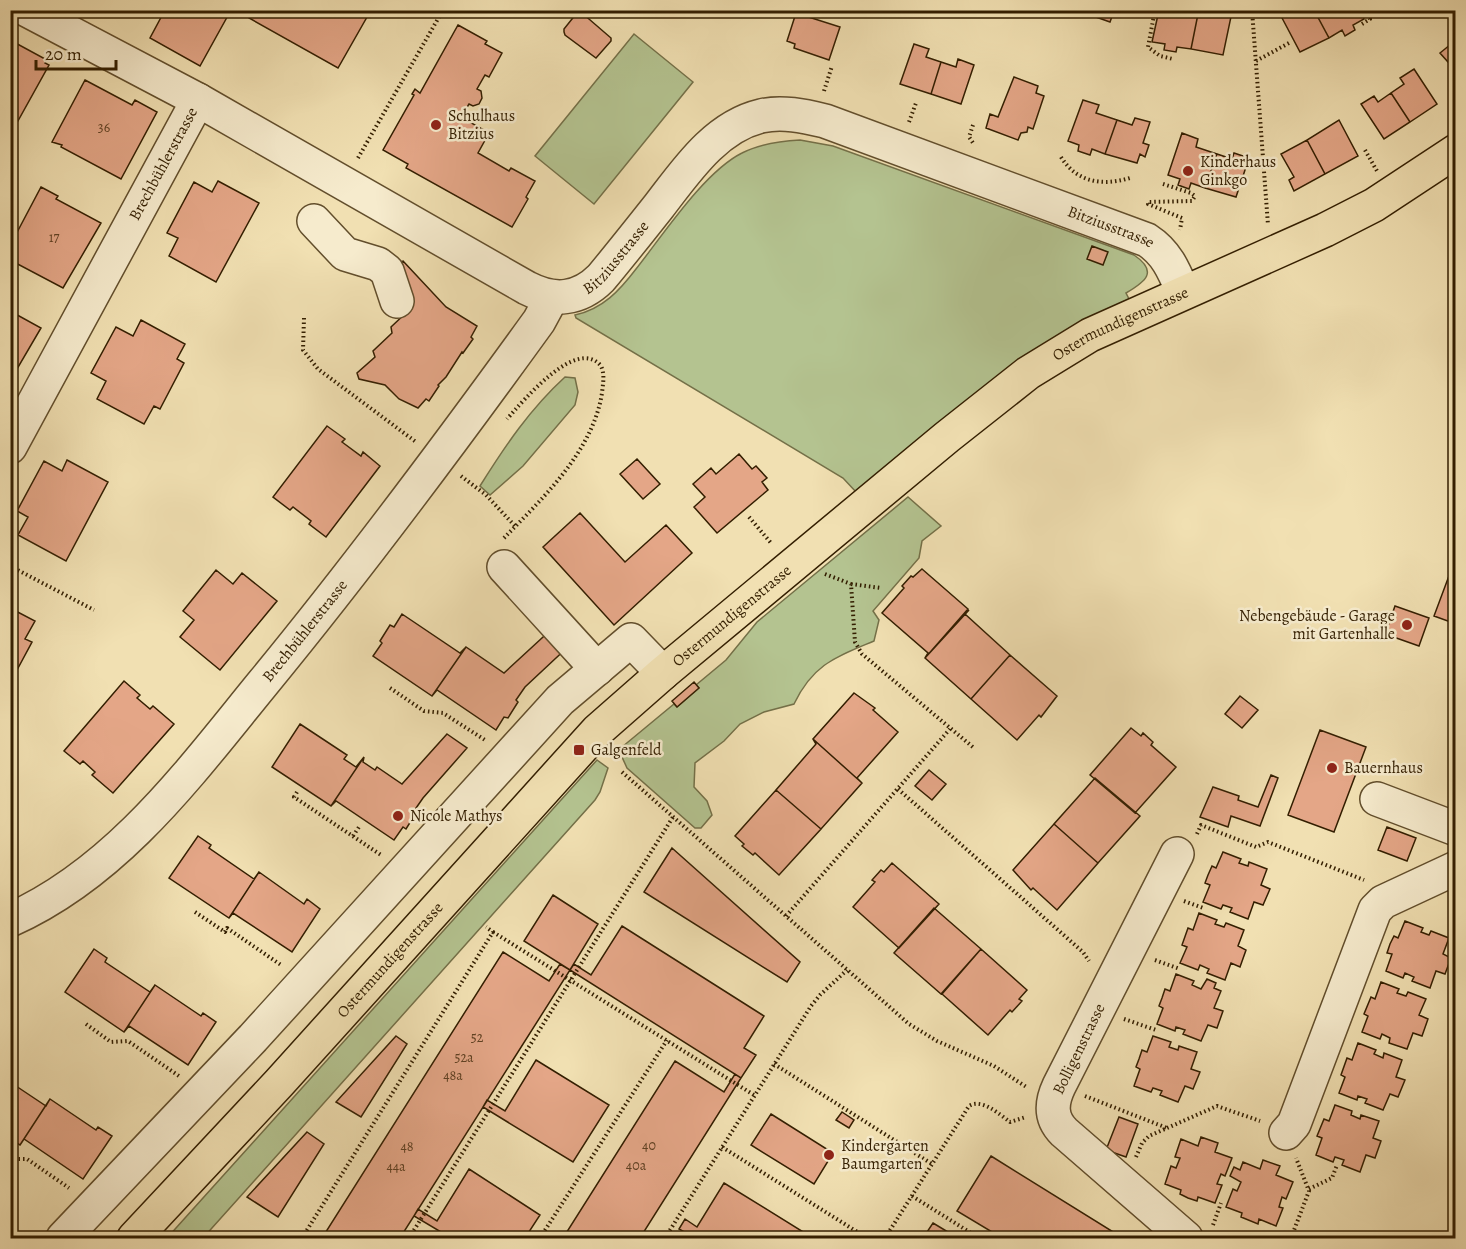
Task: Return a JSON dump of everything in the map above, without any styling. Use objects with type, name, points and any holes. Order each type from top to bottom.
[{"type":"main road","name":"Ostermundigenstrasse","points":[[134,1239],[279,1083],[579,750],[612,717],[939,444],[1028,373],[1090,335],[1300,242],[1353,216],[1409,183],[1455,151]]},
{"type":"street","name":"Bitziusstrasse","points":[[27,10],[73,20],[198,100],[345,168],[526,288],[552,297],[575,295],[598,281],[691,165],[724,133],[750,120],[776,114],[791,114],[825,121],[1147,240],[1168,260],[1183,292]]},
{"type":"street","name":"Brechbühlerstrasse","points":[[10,447],[198,100]]},
{"type":"street","points":[[345,168],[313,225],[345,254],[387,271],[396,301]]},
{"type":"street","name":"Brechbühlerstrasse","points":[[10,920],[54,896],[100,863],[188,774],[392,522],[539,321],[552,297]]},
{"type":"street","points":[[504,567],[597,669]]},
{"type":"street","points":[[63,1239],[253,1038],[560,700],[631,640],[663,673]]},
{"type":"street","points":[[1377,799],[1455,829]]},
{"type":"street","name":"Bolligenstrasse","points":[[1175,858],[1055,1099],[1060,1128],[1121,1181],[1198,1234]]},
{"type":"street","points":[[1286,1133],[1294,1124],[1377,907],[1455,868]]},
{"type":"path","points":[[345,168],[443,10]]},
{"type":"path","points":[[1155,10],[1148,47],[1160,56],[1173,59]]},
{"type":"path","points":[[1252,10],[1269,227]]},
{"type":"path","points":[[1362,24],[1370,19],[1365,10]]},
{"type":"path","points":[[1256,61],[1289,43]]},
{"type":"path","points":[[826,86],[832,66]]},
{"type":"path","points":[[1450,97],[1455,104]]},
{"type":"path","points":[[911,116],[916,103]]},
{"type":"path","points":[[1365,150],[1372,163]]},
{"type":"path","points":[[1061,157],[1075,173],[1088,182],[1130,178]]},
{"type":"path","points":[[1163,184],[1195,196],[1194,200],[1190,201],[1148,201],[1148,204],[1182,218],[1182,224]]},
{"type":"path","points":[[304,318],[303,350],[318,369],[414,441]]},
{"type":"path","points":[[504,567],[490,552],[553,485],[585,441],[595,421],[601,399],[604,381],[601,366],[591,358],[569,362],[542,382],[505,421]]},
{"type":"path","points":[[460,475],[486,495],[515,526]]},
{"type":"path","points":[[749,517],[772,543],[765,549]]},
{"type":"path","points":[[10,566],[94,610]]},
{"type":"path","points":[[820,572],[851,584],[881,588]]},
{"type":"path","points":[[851,584],[855,642],[862,654],[974,748]]},
{"type":"path","points":[[390,688],[424,711],[443,713],[509,755]]},
{"type":"path","points":[[786,916],[950,729]]},
{"type":"path","points":[[622,772],[895,1013],[922,1033],[994,1066],[1038,1095],[1167,1128]]},
{"type":"path","points":[[898,789],[1083,952],[1107,991]]},
{"type":"path","points":[[297,792],[294,797],[404,871]]},
{"type":"path","points":[[409,1239],[673,817]]},
{"type":"path","points":[[1175,858],[1185,858],[1201,825],[1256,847],[1268,842],[1382,887],[1388,900]]},
{"type":"path","points":[[353,836],[359,828]]},
{"type":"path","points":[[195,912],[225,932],[227,928],[304,981]]},
{"type":"path","points":[[486,927],[755,1096]]},
{"type":"path","points":[[302,1239],[493,932]]},
{"type":"path","points":[[665,1239],[814,1001],[847,970]]},
{"type":"path","points":[[86,1024],[111,1042],[128,1041],[170,1070]]},
{"type":"path","points":[[540,1239],[667,1040]]},
{"type":"path","points":[[774,1064],[932,1164]]},
{"type":"path","points":[[885,1239],[969,1106],[982,1104],[1010,1122],[1055,1099]]},
{"type":"path","points":[[1121,1181],[1132,1169],[1144,1140],[1217,1106],[1281,1129],[1286,1133],[1309,1189],[1291,1239]]},
{"type":"path","points":[[722,1147],[867,1239]]},
{"type":"path","points":[[10,1157],[27,1159],[70,1189]]},
{"type":"path","points":[[1309,1189],[1332,1178],[1337,1165]]},
{"type":"path","points":[[912,1196],[979,1239]]},
{"type":"path","points":[[1198,1234],[1221,1203]]},
{"type":"green space","points":[[634,34],[693,82],[594,204],[535,156]]},
{"type":"green space","points":[[800,140],[833,146],[1134,255],[1146,267],[1146,276],[1139,285],[1126,293],[1129,299],[1085,321],[857,493],[843,478],[576,318],[575,315],[594,308],[617,291],[685,205],[713,174],[728,162],[756,147]]},
{"type":"green space","points":[[565,377],[575,378],[578,392],[575,405],[523,466],[490,495],[480,486],[489,471],[529,415]]},
{"type":"green space","points":[[908,497],[941,526],[922,541],[919,558],[873,611],[879,620],[874,641],[837,657],[809,680],[794,704],[764,712],[740,724],[724,741],[695,763],[694,787],[707,801],[712,815],[701,828],[695,828],[627,768],[622,757],[622,747],[674,704],[677,707],[699,688],[696,685],[726,660],[757,622]]},
{"type":"green space","points":[[597,760],[608,768],[595,800],[203,1238],[167,1238]]},
{"type":"building","points":[[165,10],[231,10],[200,66],[150,38]]},
{"type":"building","points":[[253,10],[371,10],[338,68],[249,18]]},
{"type":"building","points":[[1076,10],[1117,10],[1114,11],[1110,22]]},
{"type":"building","points":[[1159,10],[1181,10],[1198,14],[1191,49],[1177,47],[1176,52],[1164,50],[1165,44],[1152,42]]},
{"type":"building","points":[[1215,10],[1232,12],[1223,55],[1191,49],[1198,14],[1214,17]]},
{"type":"building","points":[[1283,10],[1296,10],[1298,14],[1303,10],[1314,10],[1329,38],[1300,52],[1281,16]]},
{"type":"building","points":[[1314,10],[1359,10],[1364,19],[1353,25],[1355,30],[1345,36],[1342,30],[1329,38]]},
{"type":"building","points":[[582,13],[611,38],[596,58],[564,32],[576,14]]},
{"type":"building","points":[[796,13],[840,27],[829,60],[794,48],[795,44],[787,41]]},
{"type":"building","name":"Schulhaus Bitzius","points":[[458,25],[487,41],[485,44],[502,53],[489,77],[485,75],[477,89],[481,91],[482,98],[479,104],[473,106],[469,104],[461,117],[489,133],[478,153],[509,171],[511,168],[535,181],[512,227],[406,168],[408,164],[383,150],[414,95],[412,94],[415,89],[420,93]]},
{"type":"building","points":[[10,40],[47,60],[45,63],[49,65],[14,128],[10,126]]},
{"type":"building","points":[[1456,40],[1456,71],[1440,53]]},
{"type":"building","points":[[914,44],[929,49],[926,57],[941,62],[931,94],[900,84]]},
{"type":"building","points":[[958,59],[974,65],[961,104],[931,94],[941,62],[956,67]]},
{"type":"building","points":[[1414,69],[1437,104],[1410,122],[1391,93],[1404,84],[1400,78]]},
{"type":"building","points":[[1014,77],[1038,86],[1036,93],[1044,96],[1033,129],[1028,127],[1027,132],[1021,133],[1018,140],[986,128],[990,114],[998,117]]},
{"type":"building","points":[[85,80],[132,105],[135,100],[157,112],[121,179],[61,147],[62,145],[52,142]]},
{"type":"building","points":[[1391,93],[1410,122],[1384,139],[1361,104],[1374,96],[1378,102]]},
{"type":"building","points":[[1083,100],[1099,105],[1096,113],[1117,120],[1105,154],[1092,149],[1090,155],[1078,151],[1079,145],[1068,141]]},
{"type":"building","points":[[1135,118],[1150,122],[1143,143],[1149,145],[1145,157],[1140,154],[1137,163],[1105,154],[1117,120],[1132,125]]},
{"type":"building","points":[[1339,120],[1358,156],[1325,174],[1307,140]]},
{"type":"building","points":[[1182,133],[1198,139],[1196,147],[1217,154],[1205,188],[1191,183],[1189,189],[1178,185],[1180,179],[1168,175]]},
{"type":"building","points":[[1307,140],[1325,174],[1294,191],[1289,180],[1294,177],[1281,154]]},
{"type":"building","points":[[1234,153],[1249,158],[1236,197],[1205,188],[1217,154],[1232,159]]},
{"type":"building","points":[[218,181],[259,203],[216,282],[169,256],[178,238],[167,233],[194,182],[212,192]]},
{"type":"building","points":[[41,187],[58,196],[56,199],[101,223],[63,288],[10,260],[10,236],[14,238]]},
{"type":"building","points":[[1092,246],[1108,252],[1103,265],[1087,259]]},
{"type":"building","points":[[403,261],[446,307],[477,326],[471,337],[473,339],[438,385],[429,401],[426,399],[418,408],[399,399],[385,385],[359,379],[357,373],[375,357],[373,351],[392,333],[391,327],[409,310],[396,268]]},
{"type":"building","points":[[10,311],[41,328],[10,381]]},
{"type":"building","points":[[141,320],[185,344],[177,359],[184,363],[160,409],[154,406],[144,424],[97,399],[106,381],[91,373],[116,327],[133,336]]},
{"type":"building","points":[[327,426],[345,439],[342,442],[361,456],[363,452],[380,466],[326,537],[309,524],[311,521],[293,507],[290,510],[273,497]]},
{"type":"building","points":[[739,454],[752,469],[756,466],[767,478],[762,482],[768,490],[717,533],[694,507],[705,497],[693,484],[711,468],[716,474]]},
{"type":"building","points":[[637,459],[660,484],[643,499],[620,474]]},
{"type":"building","points":[[67,460],[108,482],[66,561],[18,535],[28,517],[17,511],[44,461],[62,471]]},
{"type":"building","points":[[580,513],[625,562],[666,525],[692,553],[614,625],[543,547]]},
{"type":"building","points":[[1456,557],[1456,624],[1434,616]]},
{"type":"building","points":[[922,569],[968,609],[925,658],[928,653],[882,613],[904,588],[902,586],[911,576],[913,577]]},
{"type":"building","points":[[216,570],[233,584],[242,573],[277,601],[220,670],[180,637],[194,620],[183,611]]},
{"type":"building","name":"Nebengebäude - Garage mit Gartenhalle","points":[[1395,606],[1429,618],[1419,646],[1385,634]]},
{"type":"building","points":[[10,608],[35,621],[25,639],[32,642],[10,683]]},
{"type":"building","points":[[402,614],[460,653],[466,647],[432,696],[373,656],[390,625],[394,627]]},
{"type":"building","points":[[965,614],[1010,655],[971,699],[925,658]]},
{"type":"building","points":[[555,626],[571,644],[525,687],[508,718],[504,717],[496,730],[437,690],[432,696],[466,647],[504,673]]},
{"type":"building","points":[[1010,655],[1057,696],[1041,717],[1039,715],[1017,740],[971,699]]},
{"type":"building","points":[[124,681],[140,695],[137,698],[150,709],[153,706],[174,724],[113,793],[92,775],[95,772],[83,761],[80,764],[64,751]]},
{"type":"building","points":[[694,682],[699,688],[677,707],[672,701]]},
{"type":"building","points":[[854,693],[875,708],[873,710],[898,732],[857,778],[862,783],[813,739]]},
{"type":"building","points":[[1240,696],[1258,710],[1242,728],[1225,714]]},
{"type":"building","points":[[300,724],[347,755],[344,759],[356,767],[364,757],[331,806],[272,767]]},
{"type":"building","points":[[1131,728],[1141,736],[1143,733],[1153,742],[1151,745],[1176,767],[1135,813],[1090,775]]},
{"type":"building","name":"Bauernhaus","points":[[1320,730],[1366,747],[1334,832],[1288,815]]},
{"type":"building","points":[[447,734],[467,748],[423,798],[406,829],[403,827],[394,840],[336,801],[331,806],[364,757],[363,762],[375,770],[377,767],[402,784]]},
{"type":"building","points":[[813,739],[862,783],[821,829],[776,790],[816,744]]},
{"type":"building","points":[[929,770],[946,784],[932,800],[915,786]]},
{"type":"building","points":[[1271,775],[1278,778],[1260,826],[1231,816],[1228,827],[1200,817],[1213,787],[1239,796],[1238,800],[1258,807]]},
{"type":"building","points":[[1095,778],[1140,816],[1098,863],[1054,824]]},
{"type":"building","points":[[776,790],[821,829],[779,875],[755,853],[753,855],[742,846],[744,844],[735,836]]},
{"type":"building","points":[[1054,824],[1098,863],[1057,910],[1033,888],[1031,890],[1013,870]]},
{"type":"building","points":[[1387,827],[1416,838],[1407,861],[1378,850]]},
{"type":"building","points":[[198,836],[211,845],[209,848],[254,879],[259,872],[229,918],[169,878]]},
{"type":"building","points":[[672,848],[800,962],[787,982],[644,892]]},
{"type":"building","points":[[1223,852],[1241,859],[1239,863],[1248,866],[1249,862],[1267,869],[1261,885],[1270,889],[1263,905],[1254,902],[1248,919],[1230,912],[1232,908],[1223,905],[1221,909],[1203,902],[1210,885],[1205,883],[1208,875],[1212,866],[1216,868]]},
{"type":"building","points":[[892,863],[939,904],[899,948],[853,907],[875,882],[872,880]]},
{"type":"building","points":[[259,872],[304,904],[307,899],[320,909],[292,952],[233,913],[229,918]]},
{"type":"building","points":[[553,895],[598,924],[570,970],[524,941]]},
{"type":"building","points":[[934,908],[981,949],[941,994],[894,953]]},
{"type":"building","points":[[1199,913],[1217,920],[1215,924],[1224,927],[1226,923],[1244,930],[1238,946],[1246,950],[1240,967],[1231,963],[1225,980],[1207,973],[1209,969],[1200,965],[1198,970],[1180,963],[1187,947],[1182,945],[1188,928],[1193,930]]},
{"type":"building","points":[[1405,921],[1423,928],[1421,932],[1429,935],[1431,931],[1449,938],[1443,954],[1451,958],[1445,974],[1436,971],[1430,988],[1412,981],[1414,977],[1405,973],[1403,978],[1386,971],[1392,954],[1387,953],[1390,944],[1394,936],[1398,938]]},
{"type":"building","points":[[622,926],[764,1016],[744,1048],[756,1055],[741,1078],[570,970],[574,964],[591,975]]},
{"type":"building","points":[[94,949],[107,958],[105,962],[150,992],[155,985],[124,1032],[65,992]]},
{"type":"building","points":[[981,949],[1027,990],[1019,999],[1022,1001],[1012,1012],[1010,1010],[988,1035],[942,994]]},
{"type":"building","points":[[503,952],[549,981],[560,964],[570,970],[400,1238],[322,1238]]},
{"type":"building","points":[[1176,974],[1194,981],[1192,985],[1201,989],[1207,979],[1216,983],[1214,988],[1221,991],[1214,1008],[1223,1011],[1217,1028],[1208,1025],[1201,1041],[1183,1034],[1185,1030],[1176,1027],[1175,1031],[1157,1024],[1163,1008],[1159,1006],[1165,989],[1170,991]]},
{"type":"building","points":[[1381,982],[1399,989],[1397,993],[1406,996],[1408,992],[1426,999],[1419,1015],[1428,1019],[1422,1036],[1413,1033],[1407,1049],[1389,1043],[1390,1038],[1382,1034],[1380,1039],[1362,1032],[1368,1016],[1364,1014],[1371,997],[1375,999]]},
{"type":"building","points":[[155,985],[201,1016],[203,1013],[216,1022],[188,1065],[129,1026],[124,1032]]},
{"type":"building","points":[[396,1036],[407,1044],[361,1117],[336,1102]]},
{"type":"building","points":[[1153,1036],[1171,1042],[1169,1047],[1178,1050],[1179,1046],[1197,1052],[1191,1069],[1200,1072],[1193,1089],[1185,1086],[1178,1102],[1160,1095],[1162,1091],[1153,1088],[1151,1092],[1134,1086],[1140,1069],[1136,1067],[1142,1050],[1147,1052]]},
{"type":"building","points":[[1358,1043],[1376,1050],[1374,1054],[1383,1058],[1384,1053],[1402,1060],[1396,1077],[1405,1080],[1398,1097],[1390,1094],[1383,1110],[1365,1103],[1367,1099],[1358,1096],[1357,1100],[1339,1093],[1345,1077],[1341,1075],[1347,1058],[1352,1060]]},
{"type":"building","points":[[536,1060],[609,1105],[573,1162],[483,1107],[487,1100],[505,1111]]},
{"type":"building","points":[[675,1061],[724,1092],[735,1074],[741,1078],[640,1238],[563,1238]]},
{"type":"building","points":[[10,1082],[46,1106],[20,1145],[10,1139]]},
{"type":"building","points":[[50,1099],[96,1130],[98,1127],[112,1136],[83,1179],[24,1139],[20,1145]]},
{"type":"building","points":[[1335,1105],[1352,1111],[1351,1115],[1360,1119],[1361,1115],[1379,1121],[1373,1138],[1381,1141],[1375,1158],[1366,1155],[1360,1172],[1342,1165],[1344,1160],[1335,1157],[1333,1162],[1316,1155],[1322,1138],[1317,1136],[1324,1119],[1329,1121]]},
{"type":"building","points":[[842,1112],[854,1120],[849,1128],[836,1120]]},
{"type":"building","points":[[771,1114],[833,1153],[814,1184],[751,1145]]},
{"type":"building","points":[[1119,1117],[1138,1124],[1126,1157],[1106,1150]]},
{"type":"building","points":[[307,1132],[324,1144],[278,1217],[247,1197]]},
{"type":"building","points":[[1201,1137],[1218,1143],[1215,1152],[1232,1158],[1225,1176],[1221,1174],[1217,1184],[1222,1185],[1215,1203],[1198,1197],[1197,1201],[1188,1198],[1180,1194],[1181,1190],[1165,1184],[1171,1166],[1176,1168],[1180,1158],[1175,1157],[1181,1139],[1198,1146]]},
{"type":"building","points":[[991,1156],[1123,1238],[1002,1238],[957,1211]]},
{"type":"building","points":[[1263,1160],[1280,1166],[1276,1175],[1293,1182],[1286,1199],[1282,1197],[1279,1207],[1283,1208],[1276,1226],[1259,1219],[1258,1224],[1241,1217],[1242,1213],[1226,1207],[1233,1189],[1237,1191],[1241,1182],[1230,1176],[1234,1167],[1240,1170],[1243,1162],[1260,1169]]},
{"type":"building","points":[[469,1169],[540,1215],[525,1238],[451,1238],[414,1216],[418,1209],[437,1221]]},
{"type":"building","points":[[724,1183],[813,1238],[695,1238],[679,1229],[685,1219],[697,1227]]},
{"type":"building","points":[[933,1223],[958,1238],[923,1238]]},
{"type":"place","name":"Schulhaus Bitzius","points":[[436,125]]},
{"type":"place","name":"Kinderhaus Ginkgo","points":[[1188,171]]},
{"type":"place","name":"Nebengebäude - Garage mit Gartenhalle","points":[[1407,625]]},
{"type":"place","name":"Galgenfeld","points":[[579,750]]},
{"type":"place","name":"Bauernhaus","points":[[1332,768]]},
{"type":"place","name":"Nicole Mathys","points":[[398,816]]},
{"type":"place","name":"Kindergarten Baumgarten","points":[[829,1155]]}]
